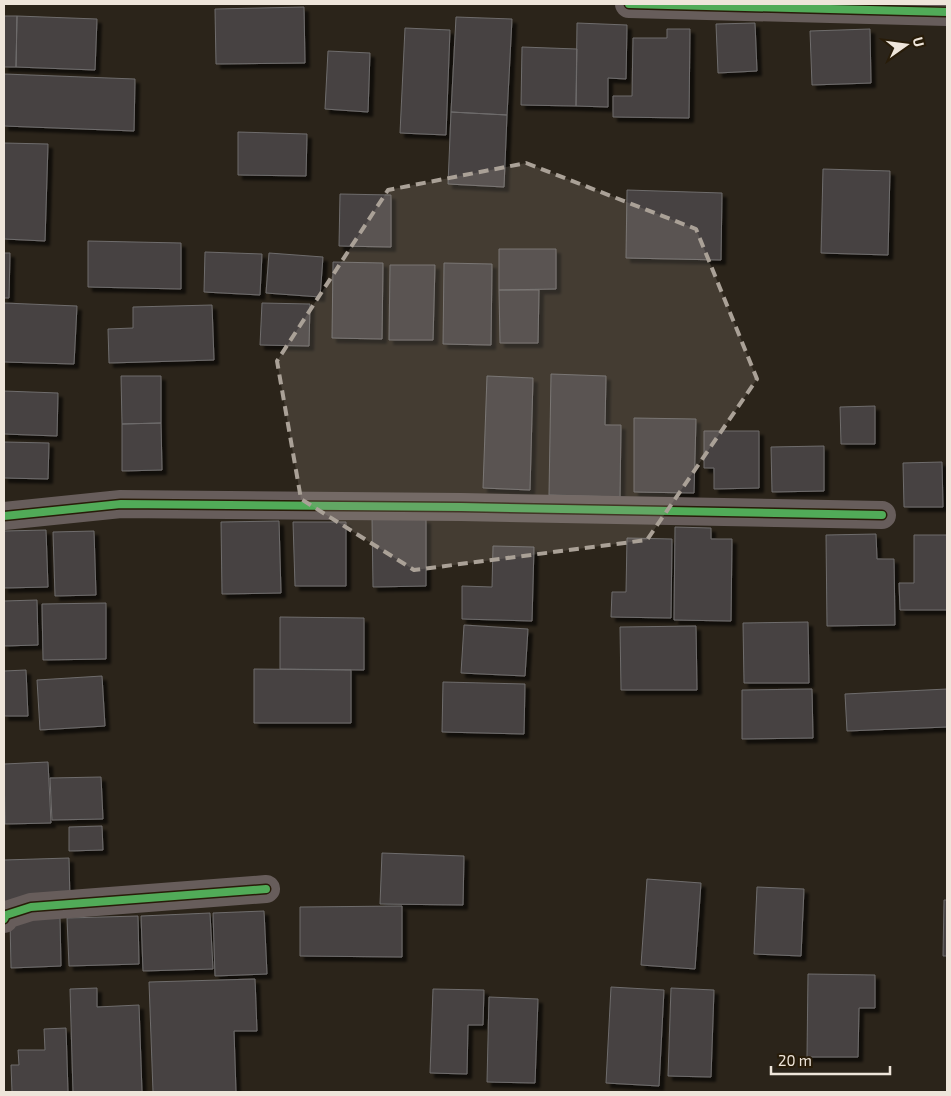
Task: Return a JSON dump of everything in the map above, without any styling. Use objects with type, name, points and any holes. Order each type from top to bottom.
[{"type":"street","points":[[629,4],[947,12]]},
{"type":"street","points":[[4,516],[121,504],[461,507],[882,515]]},
{"type":"street","points":[[4,919],[6,915],[32,907],[266,889]]},
{"type":"highlighted area","points":[[526,163],[696,229],[757,379],[647,540],[414,570],[301,499],[277,361],[388,190]]},
{"type":"building","points":[[304,7],[305,63],[216,64],[215,9]]},
{"type":"building","points":[[4,16],[17,16],[16,67],[4,67]]},
{"type":"building","points":[[17,16],[97,19],[95,70],[16,67]]},
{"type":"building","points":[[456,17],[512,19],[507,115],[451,112]]},
{"type":"building","points":[[577,23],[627,25],[626,79],[608,78],[608,107],[576,106]]},
{"type":"building","points":[[755,23],[757,71],[718,73],[716,24]]},
{"type":"building","points":[[405,28],[450,30],[446,135],[400,133]]},
{"type":"building","points":[[667,29],[690,29],[689,118],[613,117],[613,96],[632,96],[633,38],[667,38]]},
{"type":"building","points":[[870,29],[871,83],[812,85],[810,31]]},
{"type":"building","points":[[522,47],[577,49],[576,106],[521,105]]},
{"type":"building","points":[[328,51],[370,53],[368,112],[325,109]]},
{"type":"building","points":[[4,74],[135,79],[134,131],[4,126]]},
{"type":"building","points":[[451,112],[507,115],[504,187],[448,184]]},
{"type":"building","points":[[238,132],[307,134],[306,176],[238,175]]},
{"type":"building","points":[[4,143],[48,144],[45,241],[4,239]]},
{"type":"building","points":[[823,169],[890,171],[888,255],[821,253]]},
{"type":"building","points":[[627,190],[722,193],[721,260],[626,258]]},
{"type":"building","points":[[340,194],[391,195],[391,247],[339,246]]},
{"type":"building","points":[[88,241],[181,243],[181,289],[88,287]]},
{"type":"building","points":[[499,249],[556,249],[556,289],[499,290]]},
{"type":"building","points":[[205,252],[262,254],[260,295],[204,292]]},
{"type":"building","points":[[4,253],[10,253],[9,298],[4,298]]},
{"type":"building","points":[[269,253],[323,257],[320,297],[266,293]]},
{"type":"building","points":[[333,262],[383,263],[382,339],[332,338]]},
{"type":"building","points":[[444,263],[492,264],[491,345],[443,344]]},
{"type":"building","points":[[390,265],[435,265],[433,340],[389,340]]},
{"type":"building","points":[[499,290],[539,290],[538,343],[500,343]]},
{"type":"building","points":[[4,303],[77,306],[74,364],[4,362]]},
{"type":"building","points":[[262,303],[310,304],[309,346],[260,345]]},
{"type":"building","points":[[212,305],[214,360],[109,363],[108,329],[133,328],[133,307]]},
{"type":"building","points":[[551,374],[606,376],[605,425],[621,425],[620,497],[549,495]]},
{"type":"building","points":[[121,376],[161,376],[161,423],[122,424]]},
{"type":"building","points":[[487,376],[533,378],[530,490],[483,488]]},
{"type":"building","points":[[4,391],[58,393],[57,436],[4,434]]},
{"type":"building","points":[[875,406],[875,444],[841,444],[840,407]]},
{"type":"building","points":[[634,418],[696,419],[694,493],[634,492]]},
{"type":"building","points":[[161,423],[162,470],[122,471],[122,424]]},
{"type":"building","points":[[704,431],[759,431],[759,488],[714,489],[714,468],[704,468]]},
{"type":"building","points":[[4,442],[49,443],[48,479],[4,478]]},
{"type":"building","points":[[824,446],[824,491],[772,492],[771,447]]},
{"type":"building","points":[[942,462],[943,507],[904,507],[903,463]]},
{"type":"building","points":[[372,519],[426,519],[426,586],[373,587]]},
{"type":"building","points":[[279,521],[281,593],[222,594],[221,522]]},
{"type":"building","points":[[293,522],[346,522],[346,586],[295,586]]},
{"type":"building","points":[[675,527],[711,528],[711,539],[732,539],[731,621],[674,620]]},
{"type":"building","points":[[46,530],[48,587],[4,588],[4,531]]},
{"type":"building","points":[[94,531],[96,595],[55,596],[53,532]]},
{"type":"building","points":[[876,534],[877,559],[894,559],[895,625],[827,626],[826,535]]},
{"type":"building","points":[[914,535],[947,535],[947,610],[900,610],[899,583],[914,583]]},
{"type":"building","points":[[627,538],[672,539],[671,618],[611,617],[612,592],[626,592]]},
{"type":"building","points":[[493,546],[534,547],[532,621],[462,619],[462,586],[492,587]]},
{"type":"building","points":[[37,600],[38,645],[4,646],[4,601]]},
{"type":"building","points":[[106,603],[106,659],[43,660],[42,604]]},
{"type":"building","points":[[280,617],[364,618],[364,670],[280,669]]},
{"type":"building","points":[[808,622],[809,683],[744,683],[743,623]]},
{"type":"building","points":[[464,625],[528,629],[525,676],[461,673]]},
{"type":"building","points":[[696,626],[697,690],[621,690],[620,627]]},
{"type":"building","points":[[254,669],[351,670],[351,723],[254,723]]},
{"type":"building","points":[[26,670],[28,716],[4,716],[4,671]]},
{"type":"building","points":[[102,676],[105,726],[40,730],[37,680]]},
{"type":"building","points":[[443,682],[525,684],[524,734],[442,732]]},
{"type":"building","points":[[812,689],[813,738],[742,739],[742,690]]},
{"type":"building","points":[[947,689],[947,727],[847,731],[845,694]]},
{"type":"building","points":[[48,762],[51,823],[5,824],[4,764]]},
{"type":"building","points":[[101,777],[103,819],[52,820],[50,778]]},
{"type":"building","points":[[102,826],[103,850],[69,851],[69,827]]},
{"type":"building","points":[[382,853],[464,856],[463,905],[380,904]]},
{"type":"building","points":[[69,858],[70,902],[4,904],[4,860]]},
{"type":"building","points":[[647,879],[701,883],[695,969],[641,965]]},
{"type":"building","points":[[757,887],[804,889],[801,956],[754,954]]},
{"type":"building","points":[[944,900],[947,900],[947,956],[943,956]]},
{"type":"building","points":[[402,906],[402,957],[300,956],[300,907]]},
{"type":"building","points":[[264,911],[267,974],[215,976],[213,913]]},
{"type":"building","points":[[210,913],[213,969],[143,971],[141,916]]},
{"type":"building","points":[[138,916],[139,964],[69,966],[67,918]]},
{"type":"building","points":[[60,918],[61,966],[11,968],[10,920]]},
{"type":"building","points":[[808,974],[875,975],[875,1008],[859,1008],[858,1057],[807,1057]]},
{"type":"building","points":[[255,979],[257,1031],[234,1031],[236,1092],[153,1092],[149,982]]},
{"type":"building","points":[[611,987],[664,990],[659,1086],[606,1083]]},
{"type":"building","points":[[97,988],[97,1007],[139,1005],[142,1092],[73,1092],[70,989]]},
{"type":"building","points":[[671,988],[714,990],[711,1077],[668,1076]]},
{"type":"building","points":[[433,989],[484,990],[483,1025],[468,1025],[467,1074],[430,1073]]},
{"type":"building","points":[[489,997],[538,999],[535,1083],[487,1082]]},
{"type":"building","points":[[66,1028],[68,1092],[12,1092],[11,1065],[19,1065],[18,1050],[45,1050],[44,1029]]},
{"type":"cycle path","points":[[629,4],[947,12]]},
{"type":"cycle path","points":[[4,516],[121,504],[461,507],[882,515]]},
{"type":"cycle path","points":[[4,919],[6,915],[31,907],[266,889]]}]
